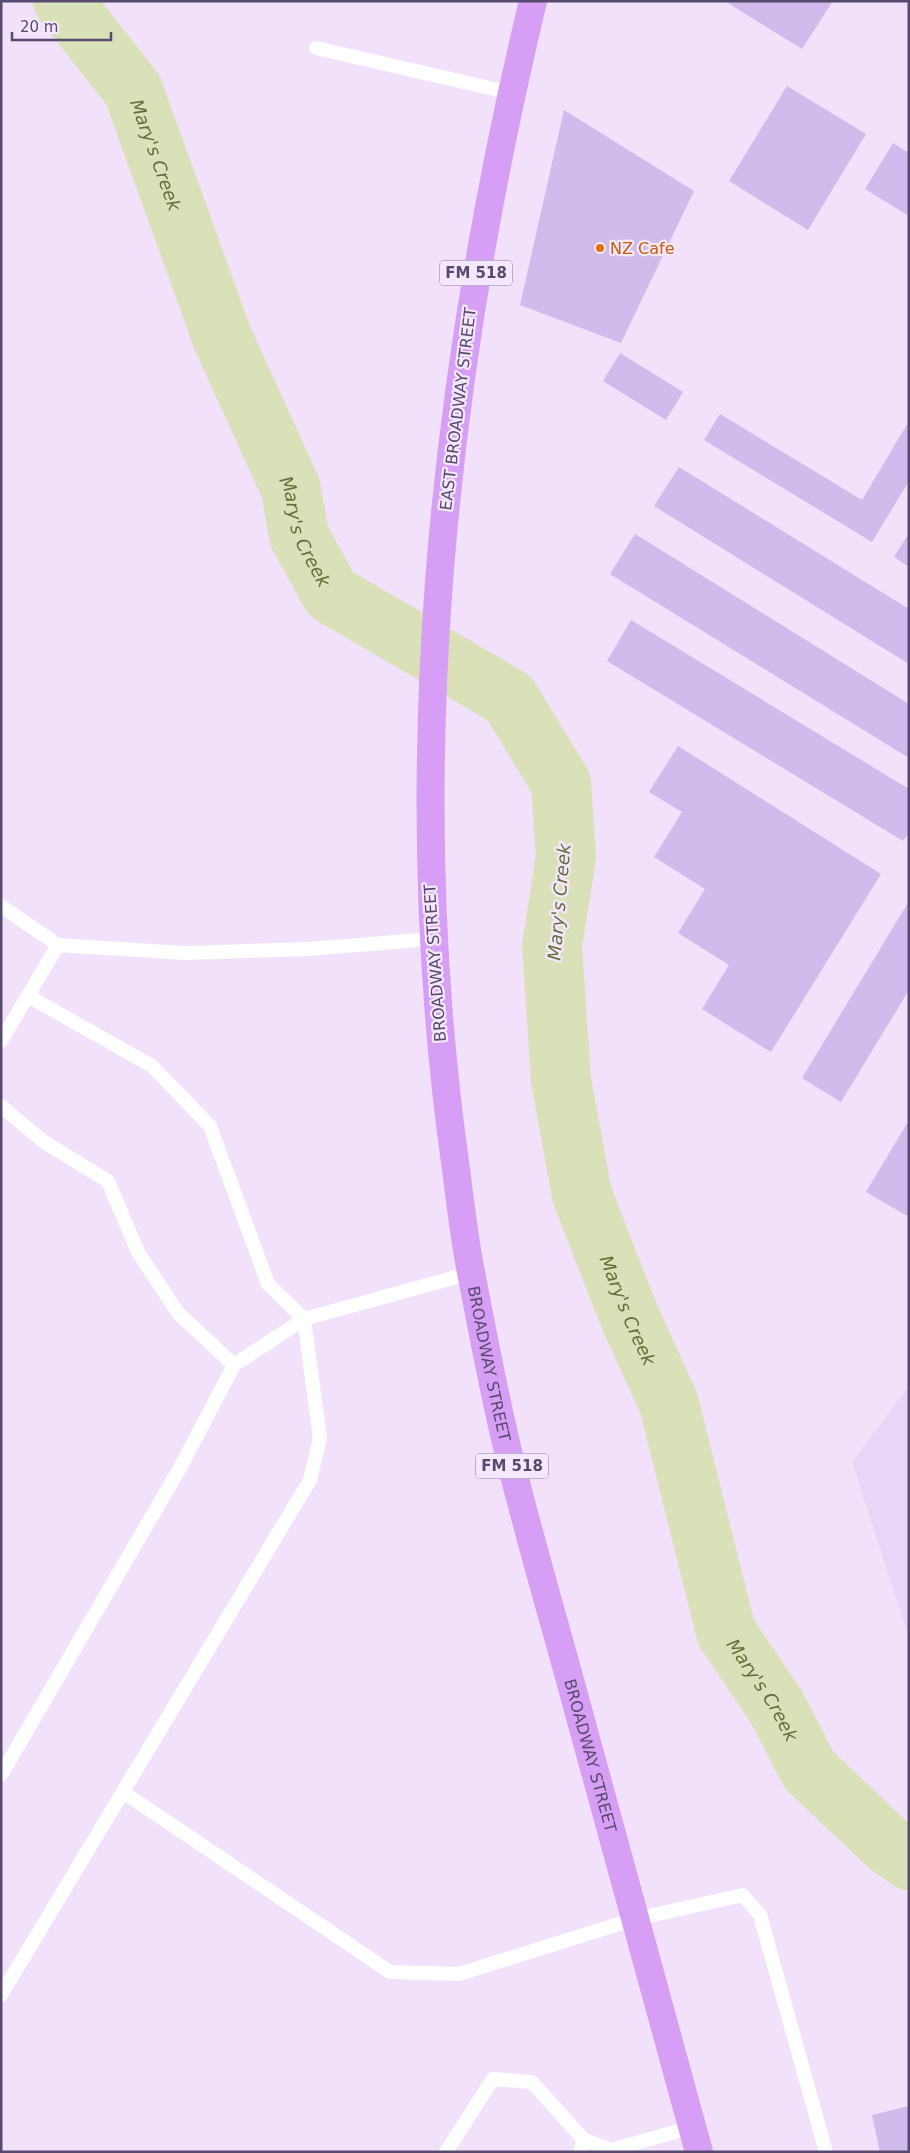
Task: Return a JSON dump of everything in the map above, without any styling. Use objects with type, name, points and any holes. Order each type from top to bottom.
[{"type":"main road","name":"EAST BROADWAY STREET","points":[[429,762],[440,548],[472,296],[511,93],[533,1]]},
{"type":"main road","name":"BROADWAY STREET","points":[[429,762],[433,939],[445,1095],[471,1274],[508,1450],[696,2140]]},
{"type":"lane","points":[[316,48],[511,93]]},
{"type":"lane","points":[[1,906],[58,945],[186,953],[308,949],[433,939]]},
{"type":"lane","points":[[1,1041],[58,945]]},
{"type":"lane","points":[[1,1995],[310,1480],[320,1438],[304,1319],[268,1284],[210,1126],[152,1066],[28,996]]},
{"type":"lane","points":[[1,1106],[44,1142],[108,1181],[138,1252],[178,1313],[234,1365]]},
{"type":"lane","points":[[1,1775],[180,1468],[234,1365],[304,1319],[471,1274]]},
{"type":"lane","points":[[123,1792],[390,1972],[459,1974],[635,1919],[743,1894],[760,1916],[826,2152]]},
{"type":"lane","points":[[446,2152],[494,2079],[532,2082],[582,2145],[611,2150],[696,2140]]},
{"type":"shaded area","points":[[909,1386],[909,1638],[852,1462]]},
{"type":"building","points":[[729,1],[833,1],[802,49],[728,3]]},
{"type":"building","points":[[787,86],[866,134],[808,230],[729,181]]},
{"type":"building","name":"NZ Cafe","points":[[564,110],[694,191],[621,343],[520,305]]},
{"type":"building","points":[[893,143],[909,153],[909,216],[865,189]]},
{"type":"building","points":[[620,353],[683,392],[666,420],[603,381]]},
{"type":"building","points":[[720,414],[862,500],[909,421],[909,481],[872,542],[704,440]]},
{"type":"building","points":[[679,467],[909,609],[909,664],[654,506]]},
{"type":"building","points":[[909,533],[909,567],[894,557]]},
{"type":"building","points":[[635,534],[909,704],[909,758],[610,574]]},
{"type":"building","points":[[631,620],[909,789],[909,832],[903,841],[607,661]]},
{"type":"building","points":[[678,746],[881,874],[771,1052],[702,1009],[729,965],[678,933],[705,889],[654,857],[682,812],[649,792]]},
{"type":"building","points":[[909,901],[909,990],[841,1102],[802,1078]]},
{"type":"building","points":[[909,1120],[909,1217],[866,1192]]},
{"type":"building","points":[[909,2106],[909,2152],[880,2152],[872,2115]]},
{"type":"waterway","name":"Mary's Creek","points":[[63,1],[133,90],[222,337],[291,489],[299,536],[331,594],[509,698],[561,783],[566,857],[552,946],[561,1080],[582,1195],[630,1318],[669,1404],[726,1632],[776,1706],[809,1770],[887,1844],[909,1860]]},
{"type":"place","name":"NZ Cafe","points":[[600,248]]}]
